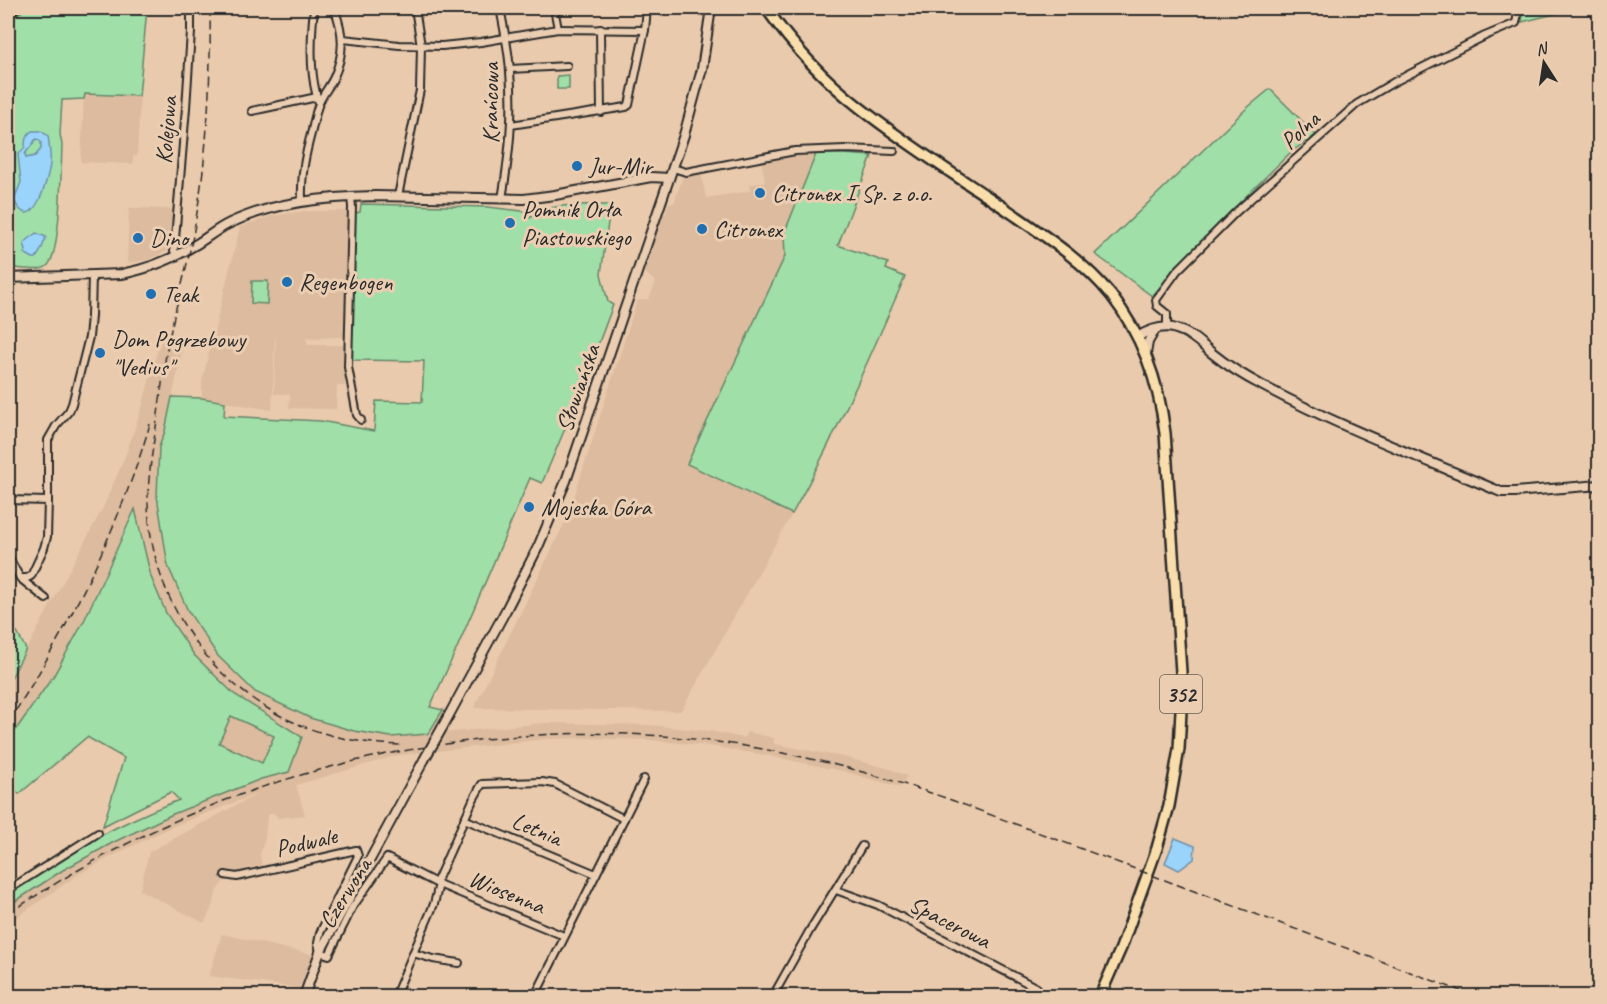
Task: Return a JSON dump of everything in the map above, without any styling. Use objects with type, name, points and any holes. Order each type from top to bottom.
[{"type":"main road","points":[[8,12],[14,8]]},
{"type":"main road","name":"352","points":[[766,8],[806,58],[854,104],[1051,240],[1082,265],[1112,297],[1137,337],[1160,397],[1165,433],[1181,672],[1180,730],[1173,787],[1161,836],[1121,948],[1100,996]]},
{"type":"street","name":"Kolejowa","points":[[177,255],[174,250],[187,98],[191,8]]},
{"type":"street","points":[[314,8],[311,37],[312,62],[318,100]]},
{"type":"street","points":[[302,202],[301,181],[304,157],[318,100],[333,77],[341,52],[343,39],[334,8]]},
{"type":"street","points":[[398,196],[418,106],[422,73],[421,46],[415,8]]},
{"type":"street","name":"Krańcowa","points":[[500,8],[510,69],[511,125],[502,199]]},
{"type":"street","points":[[554,8],[558,29]]},
{"type":"street","points":[[511,125],[623,109],[628,105],[645,30],[647,8]]},
{"type":"street","name":"Słowiańska","points":[[304,996],[320,952],[506,610],[538,547],[566,481],[673,168],[698,87],[706,50],[711,8]]},
{"type":"street","name":"Polna","points":[[1167,327],[1167,314],[1157,306],[1156,300],[1177,271],[1236,212],[1324,132],[1357,104],[1386,86],[1485,36],[1516,23],[1520,8]]},
{"type":"street","points":[[343,39],[399,45],[460,45],[558,29],[645,30]]},
{"type":"street","points":[[600,29],[601,112]]},
{"type":"street","points":[[510,69],[567,66]]},
{"type":"street","points":[[252,111],[318,100]]},
{"type":"street","points":[[673,168],[686,171],[795,151],[845,149],[894,151]]},
{"type":"street","points":[[8,278],[122,274],[141,270],[177,255],[227,224],[243,217],[302,202],[351,197],[398,196],[540,198],[651,177],[669,178]]},
{"type":"street","points":[[351,197],[348,367],[357,415],[361,420]]},
{"type":"street","points":[[20,578],[31,576],[47,537],[48,440],[72,404],[89,337],[92,275]]},
{"type":"street","points":[[1137,337],[1156,328],[1167,327],[1184,332],[1244,375],[1313,411],[1501,492],[1599,485]]},
{"type":"street","points":[[1146,356],[1148,342],[1156,328]]},
{"type":"street","points":[[8,500],[48,501]]},
{"type":"street","points":[[8,556],[20,578],[46,599]]},
{"type":"street","points":[[535,996],[644,779]]},
{"type":"street","points":[[395,996],[434,904],[437,883],[464,819],[482,784],[542,782],[555,784],[624,819]]},
{"type":"street","name":"Letnia","points":[[464,819],[596,874]]},
{"type":"street","points":[[8,890],[98,833]]},
{"type":"street","points":[[772,996],[862,846]]},
{"type":"street","name":"Podwale","points":[[225,875],[237,877],[356,850],[358,856],[320,933],[318,943],[320,952]]},
{"type":"street","name":"Czerwona","points":[[320,952],[328,955],[352,908],[387,858],[437,883]]},
{"type":"street","name":"Wiosenna","points":[[437,883],[564,936]]},
{"type":"street","name":"Spacerowa","points":[[836,890],[878,905],[1037,988],[1036,996]]},
{"type":"street","points":[[413,953],[459,963]]},
{"type":"shaded area","points":[[84,94],[140,96],[137,156],[133,156],[133,164],[81,162]]},
{"type":"shaded area","name":"Citronex","points":[[816,154],[784,234],[785,256],[687,464],[792,514],[681,711],[474,708],[568,516],[637,301],[649,299],[656,282],[644,272],[662,216],[666,213],[668,203],[674,203],[683,176],[701,173],[706,198],[750,191],[749,185],[765,182],[761,159]]},
{"type":"shaded area","points":[[129,208],[172,209],[169,250],[147,260],[127,263]]},
{"type":"shaded area","name":"Regenbogen","points":[[304,211],[350,211],[346,337],[306,338],[308,345],[345,345],[345,386],[337,386],[336,409],[289,408],[290,394],[274,394],[276,339],[272,410],[202,398],[202,381],[240,227],[271,216]]},
{"type":"shaded area","points":[[162,334],[185,337],[165,431],[159,447],[157,496],[168,566],[188,611],[202,634],[218,656],[255,692],[310,718],[354,731],[391,737],[544,723],[649,725],[709,731],[744,738],[747,732],[774,738],[774,744],[843,757],[890,769],[907,776],[900,787],[842,771],[770,756],[710,746],[649,740],[546,739],[399,755],[296,785],[305,815],[278,818],[274,813],[267,815],[265,838],[260,855],[262,865],[247,868],[241,878],[223,882],[216,892],[214,903],[204,923],[140,890],[149,852],[259,793],[171,827],[116,854],[79,874],[8,923],[8,906],[63,870],[114,842],[173,814],[261,779],[289,772],[302,736],[234,694],[194,655],[166,613],[151,577],[135,510],[84,621],[54,675],[8,741],[8,684],[103,508],[126,454],[142,407]]},
{"type":"shaded area","points":[[231,716],[275,736],[262,763],[219,743]]},
{"type":"shaded area","points":[[222,934],[314,955],[299,988],[209,976]]},
{"type":"green space","points":[[27,8],[147,8],[139,96],[85,94],[84,99],[62,100],[58,229],[52,259],[47,266],[36,270],[17,268],[8,263],[8,21]]},
{"type":"green space","points":[[1524,8],[1579,8],[1522,22]]},
{"type":"green space","points":[[569,75],[569,89],[557,89],[557,76]]},
{"type":"green space","points":[[1270,89],[1316,135],[1292,151],[1232,210],[1152,296],[1095,254],[1247,108]]},
{"type":"green space","points":[[816,154],[872,156],[838,245],[888,263],[886,269],[905,277],[837,426],[792,514],[687,464],[785,256],[784,234]]},
{"type":"green space","points":[[361,204],[488,207],[530,212],[530,218],[547,209],[557,207],[608,205],[610,208],[601,274],[608,302],[613,305],[580,393],[542,483],[530,478],[430,707],[443,710],[428,734],[391,737],[354,731],[310,718],[255,692],[218,656],[188,611],[168,566],[157,496],[159,447],[172,397],[202,398],[225,402],[224,416],[321,421],[374,431],[376,401],[422,402],[424,361],[351,360],[355,213],[360,212]]},
{"type":"green space","points":[[252,281],[268,281],[267,304],[251,303]]},
{"type":"green space","points":[[135,509],[151,577],[166,613],[194,655],[234,694],[302,737],[289,772],[261,779],[173,814],[114,842],[63,870],[8,906],[8,894],[68,854],[116,828],[179,800],[171,792],[103,826],[124,758],[87,737],[19,794],[8,784],[8,741],[54,675],[84,621]],"holes":[[[231,716],[274,736],[262,763],[219,743]]]},
{"type":"green space","points":[[8,616],[26,649],[8,684]]},
{"type":"water","points":[[41,131],[48,136],[50,161],[49,171],[38,202],[33,210],[27,213],[21,210],[14,200],[21,182],[18,155],[25,147],[26,138],[30,133]],"holes":[[[35,140],[41,142],[41,149],[35,156],[26,158],[25,154]]]},
{"type":"water","points":[[36,233],[46,237],[40,252],[36,258],[33,258],[24,253],[26,250],[24,243]]},
{"type":"water","points":[[1175,838],[1195,846],[1194,859],[1179,870],[1165,863]]},
{"type":"railway","points":[[210,8],[209,89],[203,170],[193,238],[166,354],[149,475],[149,522],[153,548],[160,574],[182,622],[214,664],[251,698],[291,721],[334,736],[356,741],[403,745]]},
{"type":"railway","points":[[8,723],[51,652],[90,578],[123,502],[150,424]]},
{"type":"railway","points":[[8,914],[60,881],[168,824],[280,781],[338,765],[460,742],[544,735],[627,734],[752,747],[821,761],[888,779],[954,801],[1474,996]]},
{"type":"place","name":"Jur-Mir","points":[[577,166]]},
{"type":"place","name":"Citronex I Sp. z o.o.","points":[[760,193]]},
{"type":"place","name":"Pomnik Orła Piastowskiego","points":[[510,223]]},
{"type":"place","name":"Citronex","points":[[702,229]]},
{"type":"place","name":"Dino","points":[[138,238]]},
{"type":"place","name":"Regenbogen","points":[[287,282]]},
{"type":"place","name":"Teak","points":[[151,294]]},
{"type":"place","name":"Dom Pogrzebowy \"Vedius\"","points":[[100,353]]},
{"type":"place","name":"Mojeska Góra","points":[[529,507]]}]
